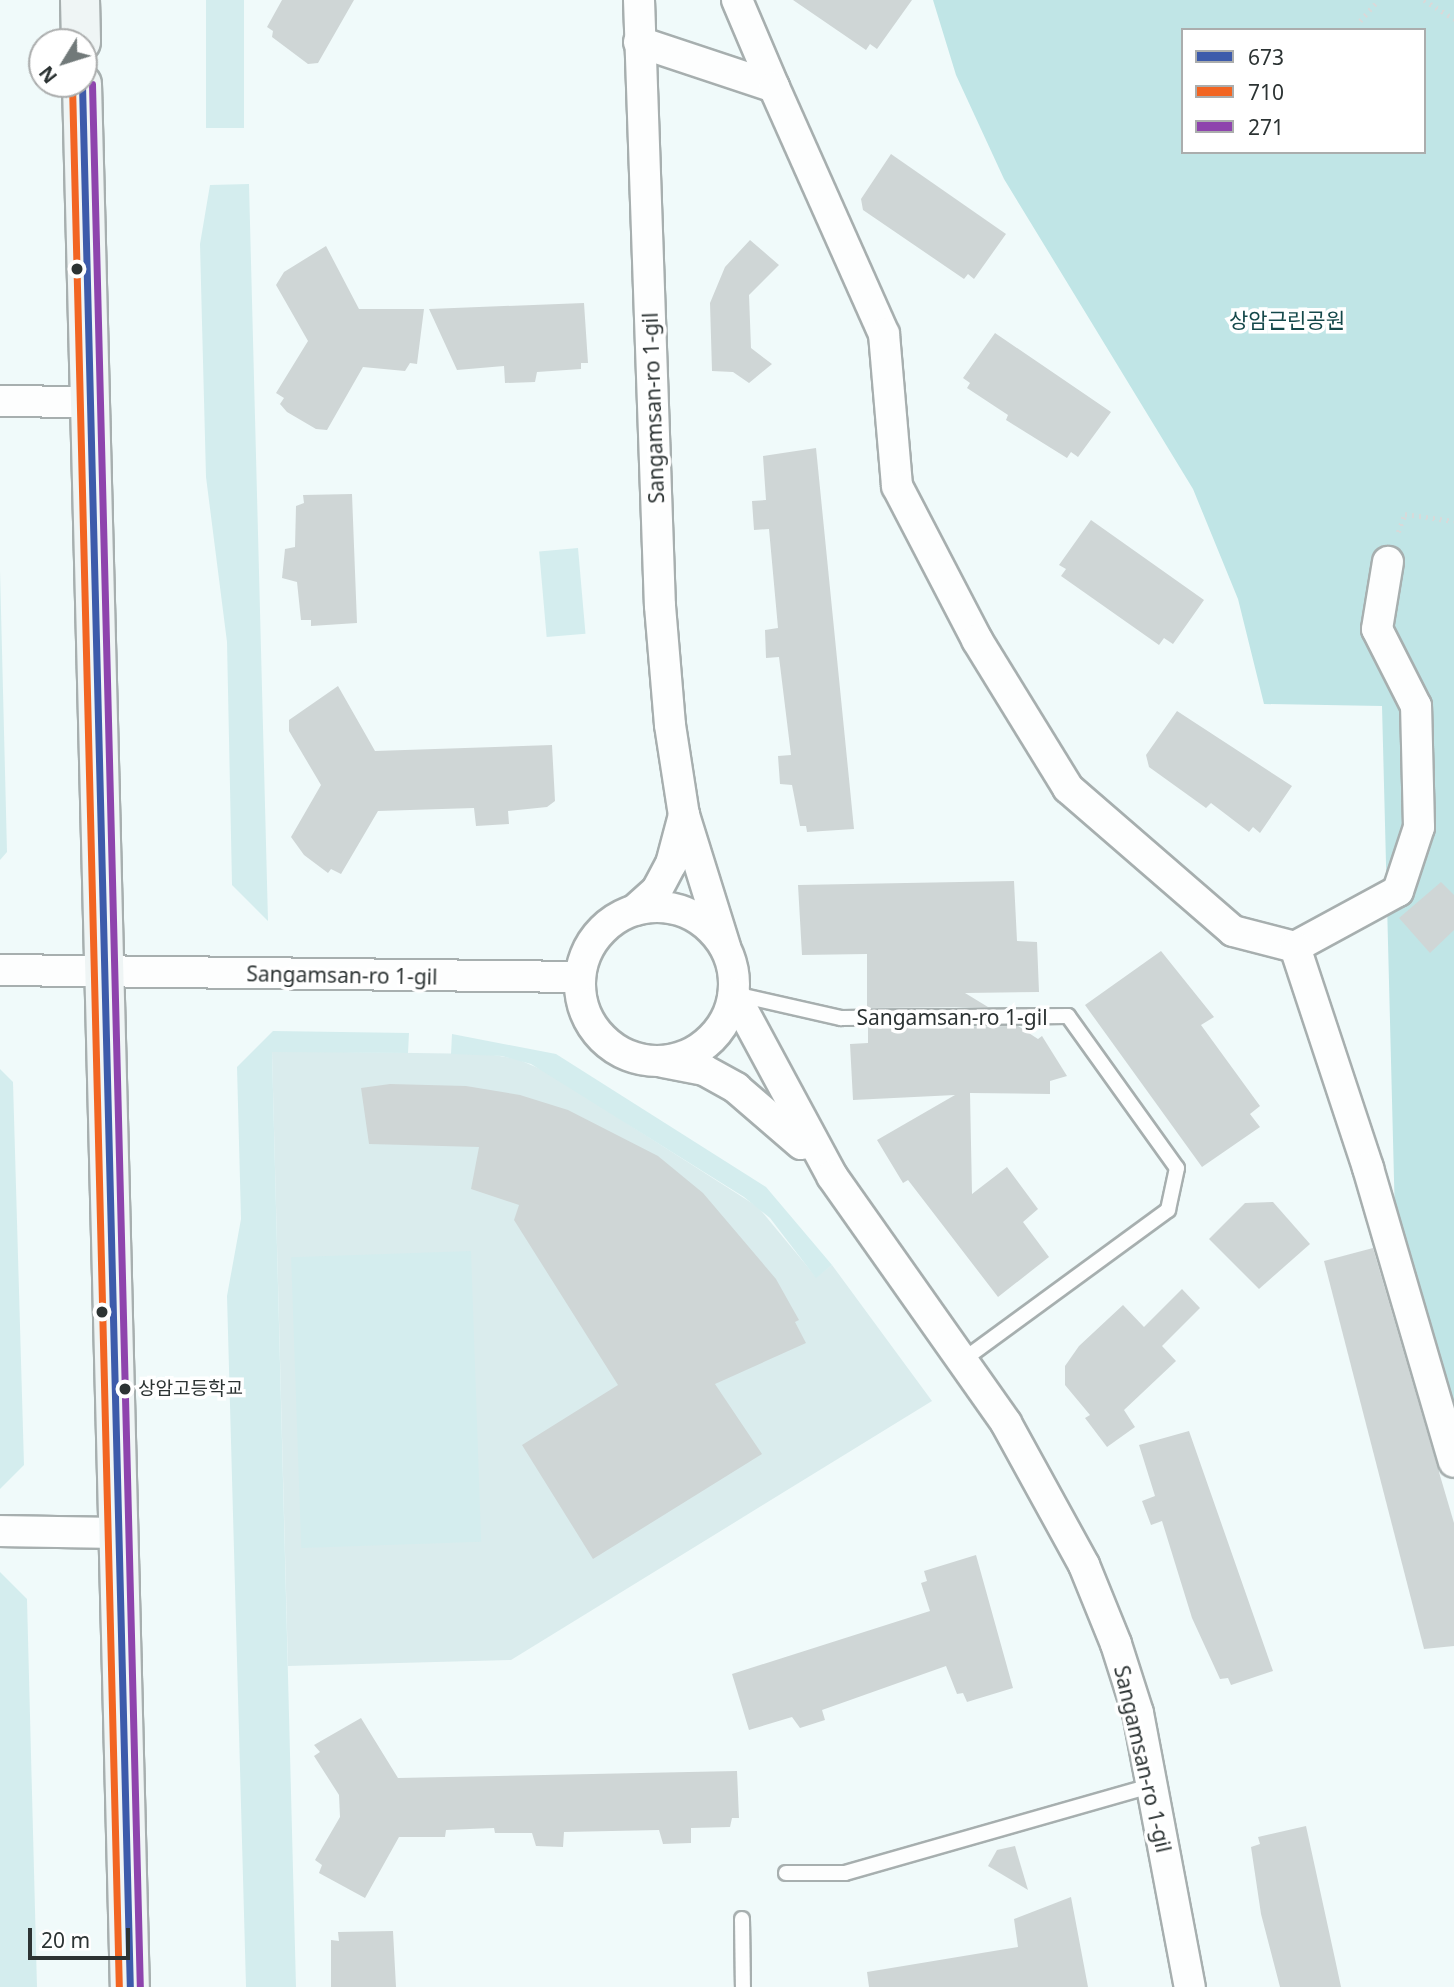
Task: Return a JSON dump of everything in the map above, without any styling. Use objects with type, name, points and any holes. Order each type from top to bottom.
[{"type":"main road","points":[[80,0],[81,28]]},
{"type":"main road","points":[[82,98],[130,1987]]},
{"type":"street","name":"Sangamsan-ro 1-gil","points":[[639,0],[660,606],[670,725],[684,815],[725,947]]},
{"type":"street","points":[[737,0],[884,334],[897,486],[977,640],[1068,788],[1233,931],[1294,947],[1398,891],[1419,827],[1416,706],[1377,629],[1388,562]]},
{"type":"street","points":[[639,42],[774,87]]},
{"type":"street","points":[[0,401],[88,402]]},
{"type":"street","points":[[684,815],[671,864],[657,890],[635,910],[611,921],[588,948],[579,977],[589,1021],[607,1043],[630,1056],[704,1070],[736,1088],[775,1117],[832,1176]]},
{"type":"street","points":[[635,910],[679,910],[703,922],[725,947],[732,967],[734,994],[727,1016],[713,1038],[691,1053],[659,1061]]},
{"type":"street","points":[[1294,947],[1368,1168],[1454,1462]]},
{"type":"street","name":"Sangamsan-ro 1-gil","points":[[0,970],[579,977]]},
{"type":"street","points":[[734,994],[832,1176]]},
{"type":"street","name":"Sangamsan-ro 1-gil","points":[[832,1176],[1006,1423],[1084,1565],[1116,1644],[1154,1785],[1190,1987]]},
{"type":"street","points":[[0,1531],[117,1533]]},
{"type":"lane","name":"Sangamsan-ro 1-gil","points":[[734,994],[841,1018],[1068,1016],[1177,1168],[1168,1209],[963,1360]]},
{"type":"lane","points":[[786,1873],[845,1872],[1154,1785]]},
{"type":"lane","points":[[742,1919],[743,1987]]},
{"type":"path","points":[[1360,21],[1378,0]]},
{"type":"path","points":[[1424,0],[1454,19]]},
{"type":"path","points":[[1388,562],[1405,514],[1454,521]]},
{"type":"shaded area","points":[[206,0],[244,0],[244,128],[206,128]]},
{"type":"shaded area","points":[[249,184],[268,921],[232,885],[227,642],[206,477],[202,323],[200,244],[210,185]]},
{"type":"shaded area","points":[[578,548],[585,634],[547,637],[539,551]]},
{"type":"shaded area","points":[[0,570],[7,852],[0,860]]},
{"type":"shaded area","points":[[273,1031],[409,1033],[408,1053],[272,1052],[296,1987],[246,1987],[227,1296],[241,1219],[237,1067]]},
{"type":"shaded area","points":[[452,1034],[556,1054],[766,1187],[832,1265],[816,1278],[770,1218],[744,1197],[531,1064],[502,1056],[451,1054]]},
{"type":"shaded area","points":[[272,1051],[487,1054],[517,1059],[545,1071],[758,1207],[816,1277],[832,1265],[932,1401],[511,1660],[288,1666]]},
{"type":"shaded area","points":[[0,1069],[13,1082],[24,1465],[0,1489]]},
{"type":"shaded area","points":[[471,1251],[481,1542],[301,1548],[291,1257]]},
{"type":"shaded area","points":[[0,1572],[27,1599],[37,1987],[0,1987]]},
{"type":"green space","name":"상암근린공원","points":[[933,0],[1454,0],[1454,1413],[1395,1219],[1382,706],[1264,704],[1238,599],[1193,489],[1004,179],[956,75]]},
{"type":"building","points":[[282,0],[354,0],[318,63],[308,64],[272,37],[273,31],[267,27]]},
{"type":"building","points":[[793,0],[912,0],[877,49],[870,44],[866,50]]},
{"type":"building","points":[[891,154],[1006,234],[974,279],[968,274],[964,279],[863,210],[861,199]]},
{"type":"building","points":[[750,240],[779,265],[749,295],[751,348],[772,364],[749,383],[733,372],[712,371],[710,303],[725,267]]},
{"type":"building","points":[[326,246],[359,309],[424,309],[417,364],[410,363],[405,371],[363,367],[327,430],[316,429],[287,412],[280,404],[284,398],[276,393],[308,341],[276,285],[284,272]]},
{"type":"building","points":[[584,303],[588,363],[581,363],[581,369],[537,372],[535,382],[505,383],[504,366],[457,370],[429,309]]},
{"type":"building","points":[[995,333],[1111,412],[1078,457],[1071,452],[1067,458],[1006,420],[1008,415],[967,388],[970,383],[963,378]]},
{"type":"building","points":[[816,448],[854,829],[807,832],[806,826],[800,826],[792,785],[780,784],[778,756],[791,755],[779,657],[766,658],[765,630],[778,628],[769,529],[754,530],[752,501],[766,500],[763,456]]},
{"type":"building","points":[[352,494],[357,623],[311,626],[311,620],[301,620],[297,582],[282,578],[285,549],[295,547],[296,506],[304,503],[303,495]]},
{"type":"building","points":[[1091,520],[1204,600],[1173,644],[1164,638],[1159,645],[1061,576],[1066,569],[1059,565]]},
{"type":"building","points":[[338,686],[375,751],[552,745],[555,801],[547,807],[508,811],[509,824],[476,826],[474,808],[378,811],[341,874],[331,869],[328,873],[304,855],[291,837],[321,785],[289,731],[289,720]]},
{"type":"building","points":[[1177,711],[1292,786],[1260,833],[1253,827],[1249,832],[1211,803],[1206,808],[1149,767],[1146,755]]},
{"type":"building","points":[[1014,881],[1017,941],[1037,942],[1039,992],[965,993],[988,1007],[867,1008],[867,954],[802,955],[798,885]]},
{"type":"building","points":[[1441,882],[1454,895],[1454,930],[1430,953],[1399,918]]},
{"type":"building","points":[[1161,951],[1214,1017],[1201,1025],[1260,1106],[1250,1114],[1260,1127],[1202,1167],[1085,1005]]},
{"type":"building","points":[[1018,1026],[1038,1039],[1042,1036],[1067,1076],[1050,1081],[1050,1094],[970,1093],[972,1194],[1007,1167],[1038,1209],[1023,1222],[1049,1257],[998,1297],[908,1180],[903,1183],[877,1140],[955,1095],[853,1100],[850,1044],[868,1043],[868,1027]]},
{"type":"building","points":[[390,1084],[466,1086],[520,1095],[568,1110],[658,1156],[703,1193],[776,1279],[799,1320],[795,1322],[806,1343],[715,1384],[762,1454],[593,1559],[522,1445],[618,1385],[514,1220],[519,1205],[471,1189],[479,1147],[369,1144],[361,1088]]},
{"type":"building","points":[[1273,1202],[1310,1244],[1259,1289],[1209,1239],[1245,1203]]},
{"type":"building","points":[[1373,1248],[1454,1523],[1454,1646],[1424,1649],[1324,1261]]},
{"type":"building","points":[[1182,1289],[1200,1308],[1162,1346],[1176,1361],[1124,1410],[1135,1427],[1107,1447],[1085,1418],[1090,1415],[1065,1385],[1065,1366],[1079,1346],[1123,1305],[1144,1327]]},
{"type":"building","points":[[1189,1431],[1273,1671],[1231,1685],[1228,1678],[1220,1679],[1192,1618],[1162,1521],[1151,1525],[1142,1501],[1155,1496],[1139,1445]]},
{"type":"building","points":[[976,1555],[1013,1688],[967,1702],[963,1693],[957,1694],[946,1666],[822,1710],[825,1720],[800,1728],[792,1717],[749,1730],[732,1674],[930,1611],[921,1583],[927,1581],[924,1571]]},
{"type":"building","points":[[361,1718],[398,1778],[737,1771],[739,1818],[732,1818],[730,1827],[691,1828],[691,1843],[663,1844],[659,1830],[564,1832],[563,1847],[536,1846],[532,1833],[495,1833],[494,1828],[446,1830],[445,1837],[399,1837],[365,1898],[319,1873],[322,1865],[315,1860],[340,1817],[339,1795],[314,1756],[320,1752],[314,1745]]},
{"type":"building","points":[[1306,1826],[1341,1987],[1280,1987],[1261,1914],[1251,1847],[1260,1844],[1258,1837]]},
{"type":"building","points":[[1015,1846],[1028,1890],[988,1866],[997,1850]]},
{"type":"building","points":[[1071,1897],[1088,1987],[869,1987],[867,1972],[1018,1947],[1014,1919]]},
{"type":"building","points":[[393,1931],[396,1987],[331,1987],[331,1940],[339,1941],[338,1932]]},
{"type":"transit line","name":"710","points":[[72,98],[119,1987]]},
{"type":"transit line","name":"673","points":[[82,98],[130,1987]]},
{"type":"transit line","name":"271","points":[[92,98],[140,1987]]},
{"type":"place","name":"상암고등학교","points":[[125,1389]]}]
